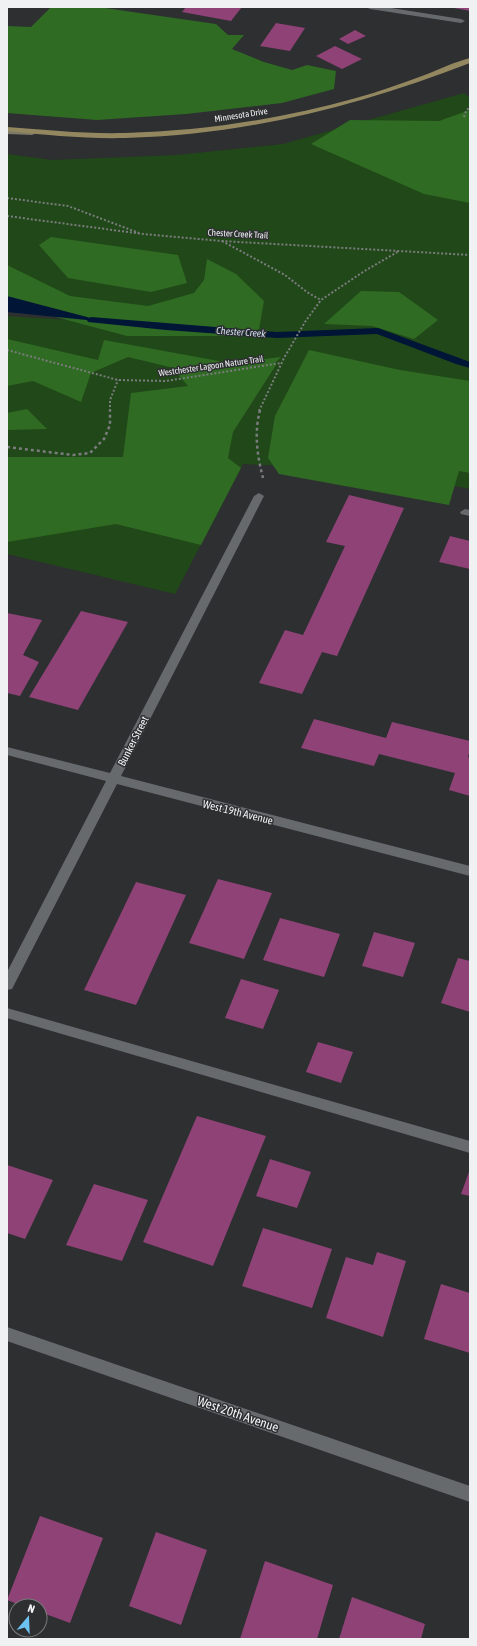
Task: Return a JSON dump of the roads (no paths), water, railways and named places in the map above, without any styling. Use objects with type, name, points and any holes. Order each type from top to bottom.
[{"type":"main road","name":"Minnesota Drive","points":[[34,133],[156,134],[204,131],[282,119],[356,100],[428,78],[470,60]]},
{"type":"main road","points":[[7,130],[34,133]]},
{"type":"street","points":[[370,7],[461,21]]},
{"type":"street","name":"Bunker Street","points":[[7,985],[259,496]]},
{"type":"street","name":"West 19th Avenue","points":[[7,751],[113,780],[470,871]]},
{"type":"street","points":[[7,1014],[470,1147]]},
{"type":"street","name":"West 20th Avenue","points":[[7,1334],[470,1494]]},
{"type":"water","points":[[7,296],[106,322],[7,312]]},
{"type":"waterway","name":"Chester Creek","points":[[91,320],[277,335],[378,331],[470,365]]}]
